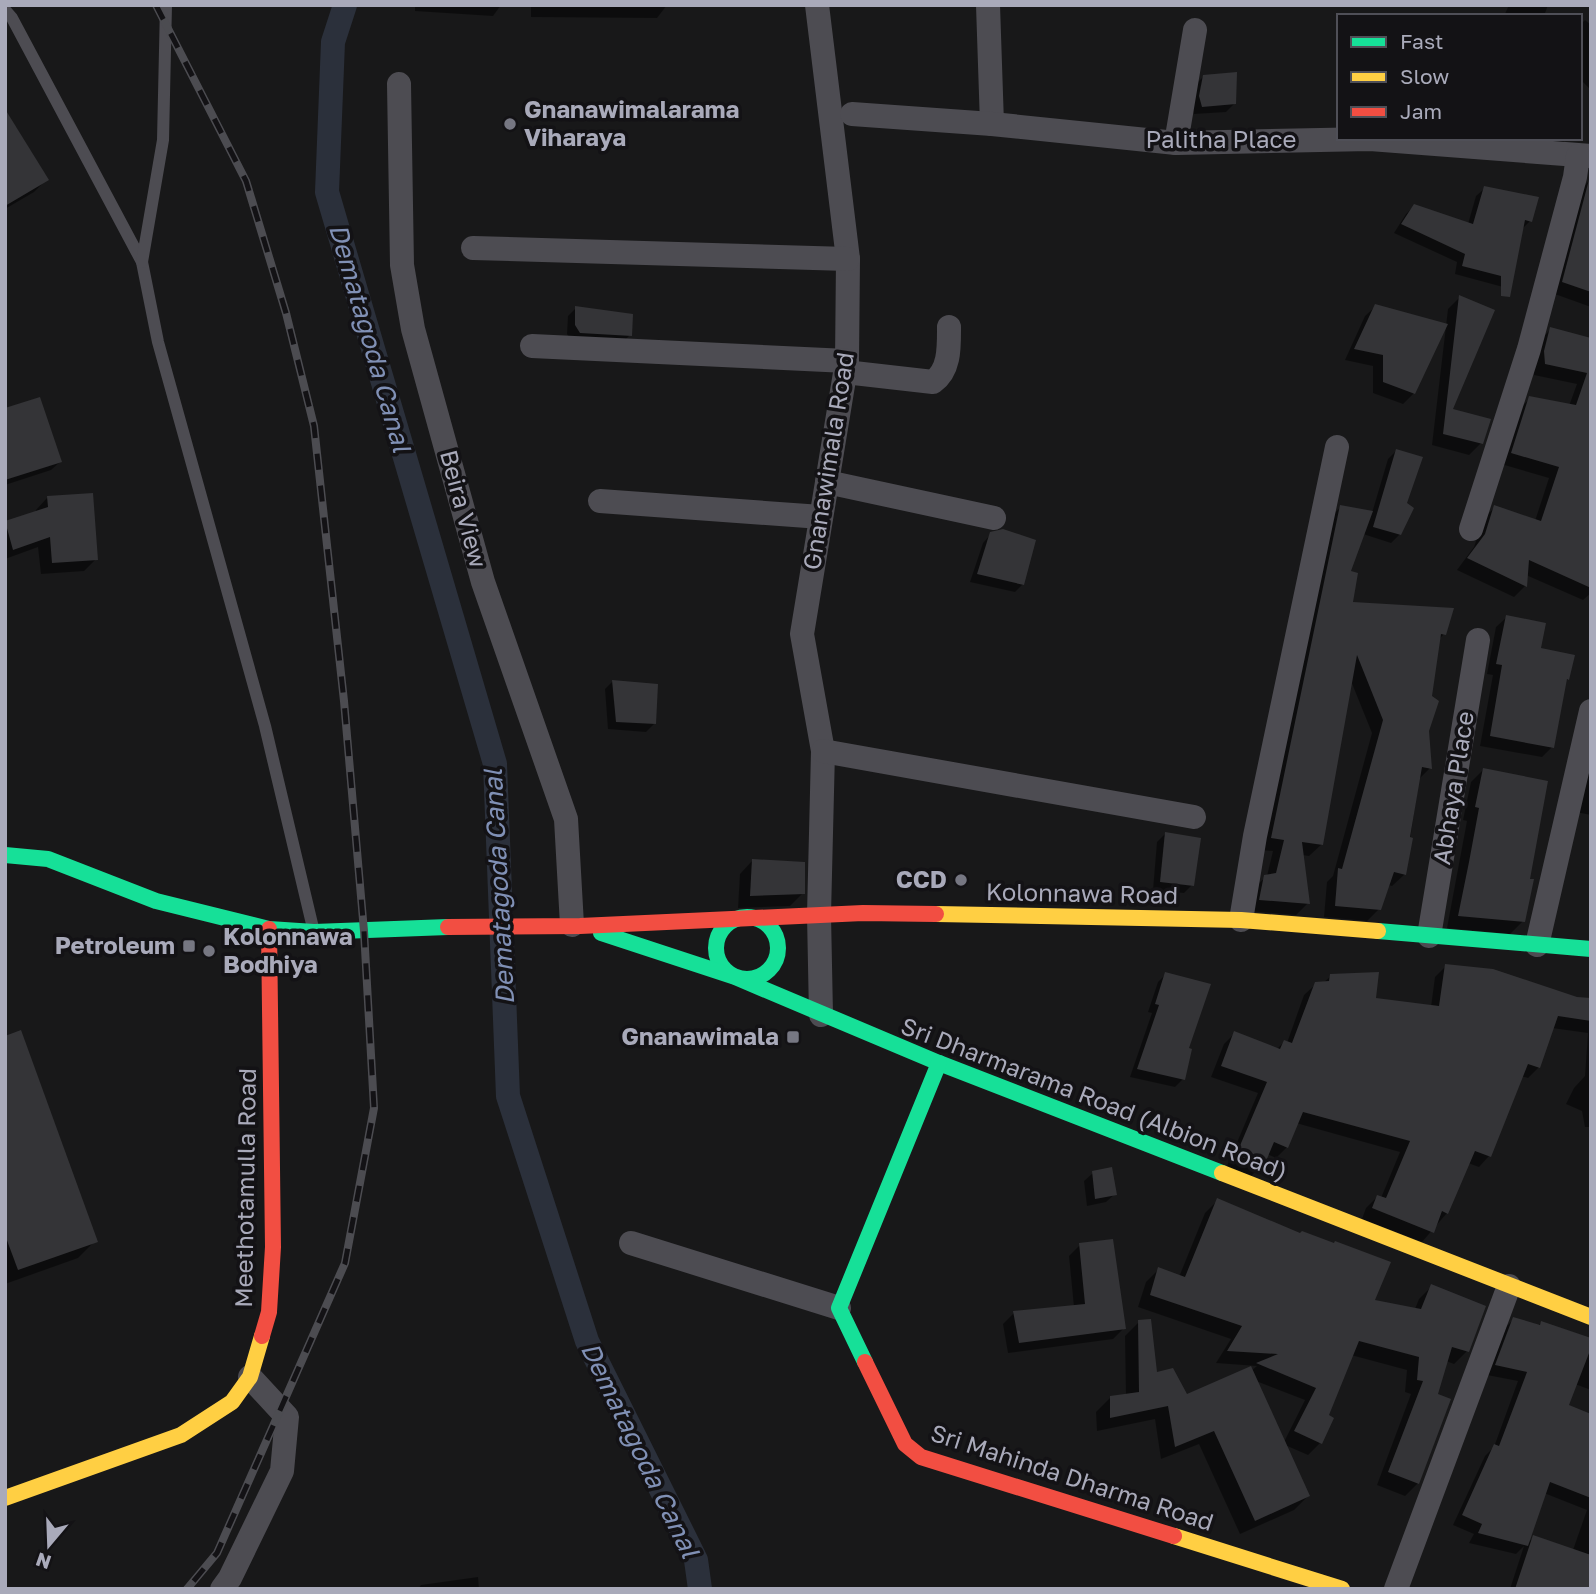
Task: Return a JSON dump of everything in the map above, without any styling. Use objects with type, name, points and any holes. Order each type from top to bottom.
[{"type":"main road","name":"Kolonnawa Road","points":[[5,855],[48,859],[156,901],[269,929],[314,932],[863,913],[1241,920],[1591,949]]},
{"type":"main road","points":[[744,918],[754,918],[771,929],[778,948],[776,958],[764,974],[755,978],[735,977],[720,964],[716,944],[725,926],[744,918]]},
{"type":"main road","name":"Sri Dharmarama Road (Albion Road)","points":[[576,925],[735,977],[939,1063],[1509,1286],[1589,1309]]},
{"type":"main road","name":"Meethotamulla Road","points":[[5,1498],[181,1435],[232,1402],[250,1377],[269,1312],[273,1247],[269,929]]},
{"type":"main road","points":[[839,1308],[939,1063]]},
{"type":"main road","name":"Sri Mahinda Dharma Road","points":[[839,1308],[905,1444],[921,1457],[1342,1589]]},
{"type":"street","name":"Gnanawimala Road","points":[[817,5],[848,259],[846,367],[802,634],[823,751],[821,1015]]},
{"type":"street","points":[[988,5],[992,124]]},
{"type":"street","points":[[1176,143],[1195,30]]},
{"type":"street","name":"Beira View","points":[[399,84],[402,265],[414,329],[483,582],[566,820],[576,925]]},
{"type":"street","name":"Palitha Place","points":[[852,114],[992,124],[1176,143],[1337,140]]},
{"type":"street","name":"Palitha Place","points":[[1383,140],[1584,156]]},
{"type":"street","points":[[1471,529],[1529,349],[1575,177],[1584,156]]},
{"type":"street","points":[[473,248],[848,259]]},
{"type":"street","points":[[532,346],[846,367],[933,382],[942,376],[948,354],[949,327]]},
{"type":"street","points":[[1241,920],[1255,836],[1337,447]]},
{"type":"street","points":[[827,482],[994,518]]},
{"type":"street","points":[[600,501],[821,517]]},
{"type":"street","name":"Abhaya Place","points":[[1429,936],[1478,640]]},
{"type":"street","points":[[1537,945],[1591,711]]},
{"type":"street","points":[[823,751],[1194,817]]},
{"type":"street","points":[[631,1243],[839,1308]]},
{"type":"street","points":[[1396,1589],[1509,1286]]},
{"type":"street","points":[[222,1589],[230,1578],[282,1471],[287,1417],[250,1377]]},
{"type":"lane","points":[[142,262],[163,140],[166,5]]},
{"type":"lane","points":[[5,10],[12,18],[142,262],[158,342],[265,726],[314,932]]},
{"type":"building","points":[[1237,72],[1236,104],[1202,107],[1199,96],[1203,75]]},
{"type":"building","points":[[5,109],[49,180],[5,206]]},
{"type":"building","points":[[1591,172],[1591,292],[1562,282]]},
{"type":"building","points":[[1484,186],[1539,197],[1532,222],[1525,220],[1510,297],[1501,296],[1501,276],[1462,266],[1465,254],[1401,224],[1414,204],[1473,224]]},
{"type":"building","points":[[1459,295],[1495,310],[1453,409],[1491,419],[1483,444],[1443,434]]},
{"type":"building","points":[[1375,304],[1448,324],[1415,394],[1383,382],[1383,355],[1354,349]]},
{"type":"building","points":[[575,306],[633,314],[632,336],[580,333],[575,325]]},
{"type":"building","points":[[1550,327],[1591,338],[1591,588],[1529,560],[1527,587],[1467,558],[1485,534],[1494,505],[1541,521],[1559,467],[1511,453],[1529,396],[1576,405],[1587,373],[1545,364],[1544,351]]},
{"type":"building","points":[[40,397],[62,462],[5,480],[5,408]]},
{"type":"building","points":[[1396,449],[1423,457],[1407,503],[1414,508],[1401,535],[1373,527]]},
{"type":"building","points":[[93,493],[98,560],[52,563],[50,537],[13,550],[5,521],[48,507],[47,496]]},
{"type":"building","points":[[1340,505],[1373,511],[1351,571],[1358,573],[1353,602],[1454,608],[1446,635],[1441,634],[1432,696],[1439,701],[1429,731],[1432,769],[1422,767],[1406,875],[1394,872],[1381,910],[1335,906],[1338,868],[1342,869],[1383,720],[1357,655],[1323,845],[1302,842],[1310,904],[1259,900],[1264,875],[1276,873],[1284,840],[1271,838]]},
{"type":"building","points":[[1003,529],[1036,540],[1024,585],[977,574],[990,532]]},
{"type":"building","points":[[1506,615],[1546,623],[1541,648],[1575,655],[1569,680],[1567,679],[1554,748],[1490,736],[1502,665],[1496,664]]},
{"type":"building","points":[[612,680],[658,684],[656,724],[616,722]]},
{"type":"building","points":[[1483,768],[1548,781],[1525,922],[1458,916],[1479,808],[1475,807]]},
{"type":"building","points":[[1165,832],[1201,838],[1194,886],[1160,882]]},
{"type":"building","points":[[752,859],[805,862],[805,894],[750,896]]},
{"type":"building","points":[[1445,964],[1493,969],[1577,997],[1591,998],[1591,1021],[1558,1016],[1540,1068],[1528,1064],[1491,1157],[1475,1151],[1448,1214],[1442,1211],[1434,1233],[1372,1208],[1377,1195],[1386,1198],[1410,1141],[1303,1112],[1288,1148],[1274,1142],[1264,1166],[1236,1155],[1267,1082],[1221,1066],[1234,1031],[1280,1049],[1284,1040],[1292,1043],[1315,982],[1329,981],[1330,974],[1379,972],[1376,998],[1439,1006]]},
{"type":"building","points":[[1165,972],[1211,984],[1189,1048],[1192,1049],[1185,1080],[1137,1069],[1159,1005],[1155,1004]]},
{"type":"building","points":[[21,1030],[98,1242],[18,1270],[5,1235],[5,1036]]},
{"type":"building","points":[[1112,1167],[1117,1195],[1095,1199],[1092,1171]]},
{"type":"building","points":[[1217,1198],[1300,1233],[1302,1231],[1334,1243],[1335,1241],[1391,1262],[1375,1300],[1421,1309],[1431,1284],[1486,1306],[1469,1352],[1452,1347],[1438,1394],[1451,1399],[1419,1484],[1388,1472],[1423,1381],[1417,1380],[1419,1357],[1359,1341],[1329,1415],[1334,1418],[1322,1444],[1294,1431],[1316,1388],[1256,1363],[1278,1354],[1227,1351],[1242,1326],[1150,1295],[1158,1267],[1185,1277]]},
{"type":"building","points":[[1113,1239],[1126,1329],[1019,1343],[1013,1311],[1085,1304],[1079,1243]]},
{"type":"building","points":[[1513,1317],[1540,1325],[1541,1321],[1591,1338],[1591,1348],[1569,1405],[1591,1414],[1591,1498],[1550,1482],[1528,1546],[1478,1533],[1482,1524],[1462,1515],[1494,1444],[1499,1446],[1527,1372],[1495,1365]]},
{"type":"building","points":[[1151,1319],[1157,1372],[1173,1368],[1187,1394],[1251,1366],[1310,1496],[1255,1521],[1214,1431],[1175,1447],[1168,1406],[1110,1418],[1110,1396],[1139,1392],[1138,1320]]},
{"type":"building","points":[[1533,1535],[1591,1555],[1591,1589],[1515,1589]]},
{"type":"waterway","name":"Dematagoda Canal","points":[[345,5],[333,42],[327,192],[495,764],[508,1096],[587,1341],[696,1560],[700,1589]]},
{"type":"railway","points":[[156,5],[246,181],[286,313],[314,426],[344,701],[364,931],[374,1108],[345,1263],[217,1553],[187,1589]]},
{"type":"traffic: fast","points":[[5,855],[48,859],[156,901],[269,929],[314,932],[448,927]]},
{"type":"traffic: fast","points":[[747,917],[769,926],[778,948],[769,970],[747,979],[725,970],[716,948],[725,926],[747,917]]},
{"type":"traffic: fast","points":[[1378,931],[1591,949]]},
{"type":"traffic: fast","points":[[601,933],[735,977],[939,1063],[1222,1173]]},
{"type":"traffic: fast","points":[[865,1362],[839,1308],[939,1063]]},
{"type":"traffic: slow","points":[[936,914],[1241,920],[1378,931]]},
{"type":"traffic: slow","points":[[1222,1173],[1591,1317]]},
{"type":"traffic: slow","points":[[5,1498],[181,1435],[232,1402],[250,1377],[262,1336]]},
{"type":"traffic: slow","points":[[1174,1536],[1342,1589]]},
{"type":"traffic: jam","points":[[448,927],[580,926],[863,913],[936,914]]},
{"type":"traffic: jam","points":[[262,1336],[269,1312],[273,1247],[269,929]]},
{"type":"traffic: jam","points":[[865,1362],[905,1444],[921,1457],[1174,1536]]},
{"type":"place","name":"Gnanawimalarama Viharaya","points":[[510,124]]},
{"type":"place","name":"CCD","points":[[961,880]]},
{"type":"place","name":"Petroleum","points":[[189,946]]},
{"type":"place","name":"Kolonnawa Bodhiya","points":[[209,951]]},
{"type":"place","name":"Gnanawimala","points":[[793,1037]]}]
